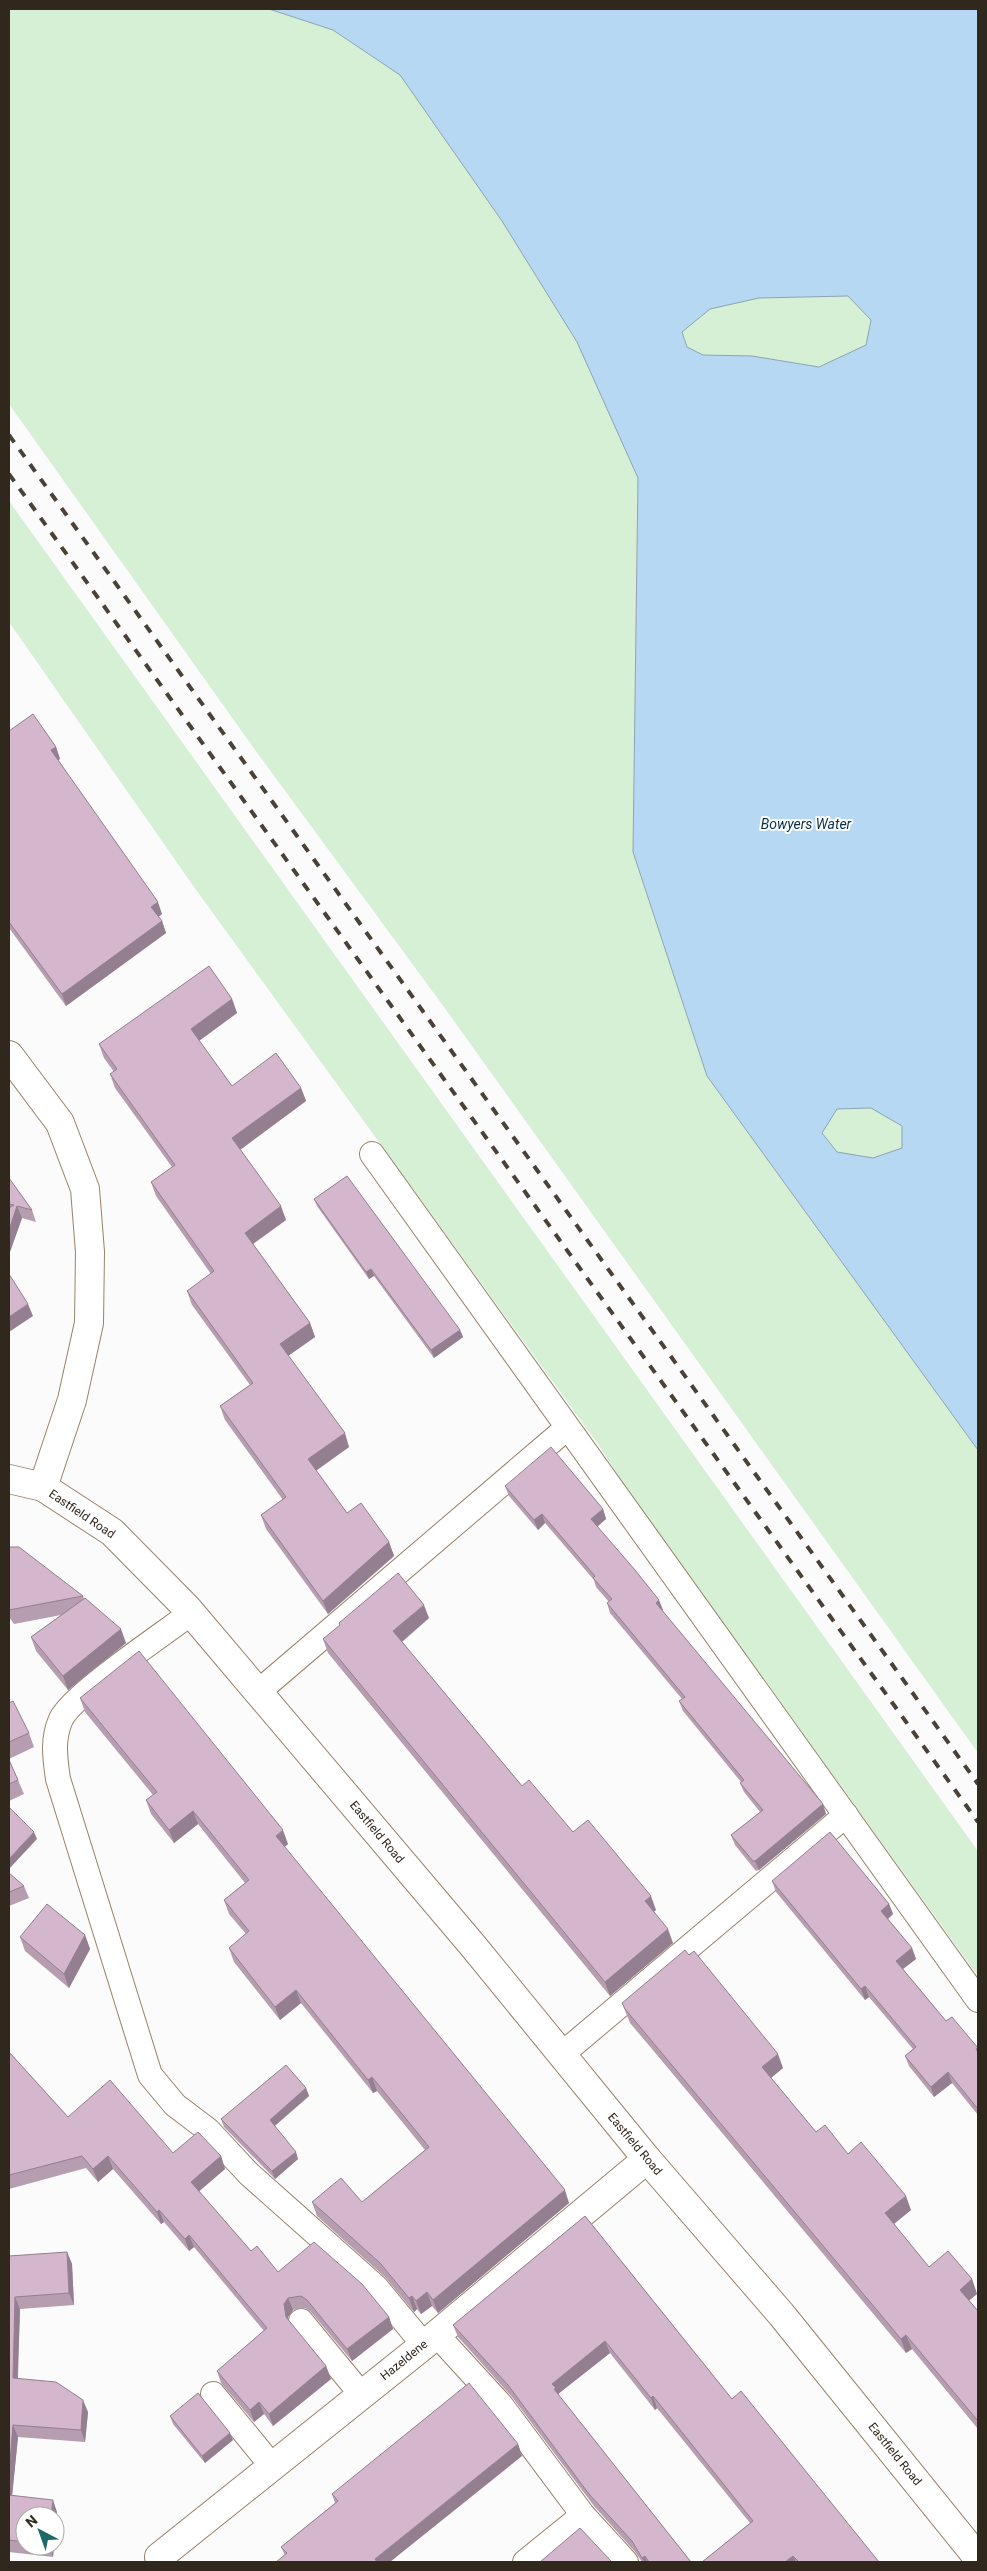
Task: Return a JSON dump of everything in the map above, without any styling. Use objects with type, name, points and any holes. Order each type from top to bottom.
[{"type":"street","name":"Eastfield Road","points":[[9,1055],[60,1123],[85,1189],[90,1252],[89,1324],[72,1400],[43,1487],[112,1532],[191,1613],[474,1947],[647,2159],[780,2314],[978,2558]]},
{"type":"street","points":[[9,1479],[43,1487]]},
{"type":"street","name":"Hazeldene","points":[[159,2557],[430,2339],[647,2159]]},
{"type":"lane","points":[[372,1154],[978,2000]]},
{"type":"lane","points":[[258,1692],[567,1428]]},
{"type":"lane","points":[[191,1613],[84,1694],[62,1718],[54,1744],[58,1779],[150,2075],[175,2105],[208,2130],[249,2174],[376,2287],[501,2404],[583,2514],[626,2562]]},
{"type":"lane","points":[[561,2055],[846,1815]]},
{"type":"lane","points":[[301,2321],[361,2394]]},
{"type":"lane","points":[[213,2394],[272,2466]]},
{"type":"lane","points":[[525,2562],[583,2514]]},
{"type":"green space","points":[[9,9],[978,9],[978,1753],[444,1007],[258,754],[9,404]]},
{"type":"green space","points":[[9,501],[978,1851],[978,1976],[626,1488],[598,1444],[194,887],[9,622]]},
{"type":"water","name":"Bowyers Water","points":[[269,9],[978,9],[978,1450],[707,1076],[633,852],[638,478],[577,342],[502,221],[400,75],[333,30]],"holes":[[[848,296],[871,320],[866,345],[819,367],[752,356],[703,355],[687,347],[682,332],[710,309],[759,298]],[[871,1108],[902,1126],[902,1148],[873,1158],[837,1152],[822,1133],[837,1109]]]},
{"type":"building","points":[[33,714],[56,747],[51,750],[158,902],[151,907],[162,921],[62,994],[9,922],[9,731]]},
{"type":"building","points":[[209,966],[232,999],[191,1029],[232,1086],[276,1053],[301,1088],[232,1138],[281,1206],[245,1233],[310,1323],[280,1344],[345,1433],[308,1459],[347,1513],[361,1503],[389,1542],[323,1601],[261,1515],[286,1497],[220,1406],[253,1383],[187,1291],[214,1271],[151,1182],[175,1165],[110,1074],[117,1069],[99,1044]]},
{"type":"building","points":[[347,1176],[460,1330],[431,1350],[371,1269],[366,1272],[314,1199]]},
{"type":"building","points":[[9,1178],[32,1210],[17,1206],[9,1230],[9,1208],[14,1205],[9,1204]]},
{"type":"building","points":[[9,1274],[28,1304],[9,1317]]},
{"type":"building","points":[[551,1447],[603,1509],[591,1519],[659,1600],[656,1603],[823,1804],[755,1861],[731,1835],[763,1810],[740,1783],[744,1780],[679,1701],[685,1697],[607,1603],[612,1599],[593,1578],[595,1576],[542,1514],[534,1520],[505,1486]]},
{"type":"building","points":[[9,1547],[19,1547],[83,1596],[9,1610]]},
{"type":"building","points":[[398,1573],[424,1605],[393,1631],[522,1786],[529,1780],[573,1832],[588,1820],[651,1896],[645,1901],[668,1929],[605,1982],[323,1639]]},
{"type":"building","points":[[85,1598],[121,1629],[63,1676],[31,1637]]},
{"type":"building","points":[[139,1651],[283,1830],[276,1836],[565,2190],[433,2300],[427,2292],[416,2301],[412,2296],[409,2298],[380,2263],[312,2202],[341,2178],[362,2202],[429,2147],[372,2077],[368,2080],[296,1990],[275,2007],[229,1948],[249,1931],[224,1900],[249,1880],[193,1811],[169,1830],[146,1800],[157,1792],[80,1698]]},
{"type":"building","points":[[13,1701],[29,1733],[9,1742],[9,1703]]},
{"type":"building","points":[[9,1760],[18,1780],[9,1784]]},
{"type":"building","points":[[9,1807],[34,1832],[9,1859]]},
{"type":"building","points":[[830,1832],[889,1904],[881,1911],[912,1948],[896,1961],[946,2021],[952,2017],[978,2048],[976,2049],[978,2052],[978,2109],[948,2072],[931,2087],[905,2056],[916,2047],[865,1986],[861,1989],[772,1881]]},
{"type":"building","points":[[9,1873],[24,1886],[9,1892]]},
{"type":"building","points":[[47,1904],[85,1935],[64,1974],[20,1937]]},
{"type":"building","points":[[685,1950],[689,1955],[694,1951],[778,2054],[762,2067],[816,2132],[825,2125],[848,2154],[861,2142],[906,2196],[885,2213],[929,2267],[948,2251],[972,2279],[960,2290],[978,2311],[978,2421],[906,2335],[901,2339],[625,2009],[622,2003]]},
{"type":"building","points":[[9,2052],[68,2117],[110,2080],[173,2153],[198,2132],[221,2156],[191,2182],[251,2251],[257,2246],[278,2272],[314,2242],[362,2284],[389,2317],[347,2349],[307,2300],[301,2296],[288,2298],[284,2304],[286,2317],[326,2366],[269,2414],[259,2402],[250,2410],[217,2371],[267,2328],[189,2235],[185,2239],[159,2210],[157,2212],[108,2156],[93,2169],[82,2156],[9,2175]]},
{"type":"building","points":[[286,2065],[306,2088],[270,2120],[296,2152],[272,2171],[221,2119]]},
{"type":"building","points":[[585,2216],[732,2399],[741,2391],[879,2562],[799,2562],[793,2556],[785,2562],[702,2562],[753,2521],[653,2396],[651,2398],[605,2341],[552,2384],[556,2388],[554,2389],[691,2562],[649,2562],[645,2556],[642,2558],[632,2541],[589,2494],[508,2385],[453,2325]]},
{"type":"building","points":[[67,2252],[69,2293],[15,2297],[13,2378],[56,2382],[83,2400],[81,2430],[13,2425],[9,2474],[9,2256]]},
{"type":"building","points":[[469,2383],[518,2444],[375,2559],[377,2562],[276,2562],[287,2553],[281,2547],[338,2501],[332,2494]]},
{"type":"building","points":[[198,2393],[230,2433],[202,2456],[170,2416]]},
{"type":"building","points":[[9,2495],[53,2500],[52,2506],[15,2506],[15,2541],[9,2540]]},
{"type":"building","points":[[580,2528],[611,2561],[540,2562]]},
{"type":"railway","points":[[9,435],[978,1784]]},
{"type":"railway","points":[[9,474],[978,1822]]}]
